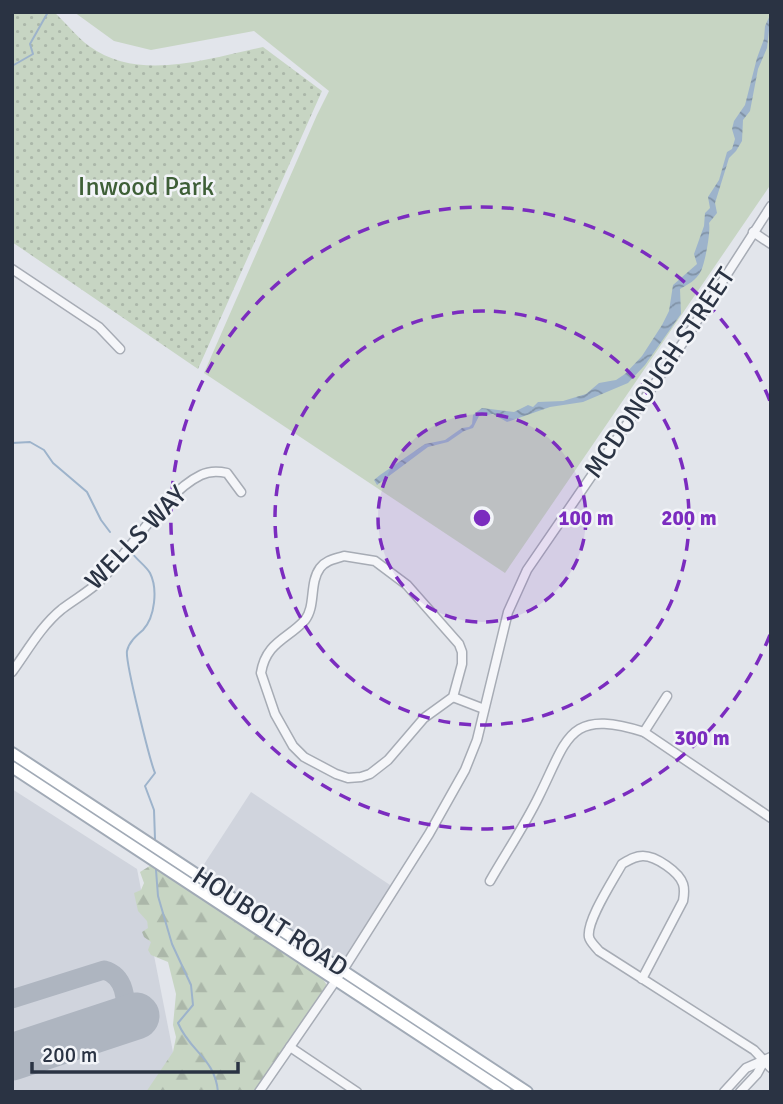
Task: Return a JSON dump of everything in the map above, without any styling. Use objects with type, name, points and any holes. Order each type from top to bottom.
[{"type":"main road","name":"HOUBOLT ROAD","points":[[12,753],[340,975],[506,1092]]},
{"type":"main road","name":"HOUBOLT ROAD","points":[[12,767],[527,1092]]},
{"type":"street","name":"MCDONOUGH STREET","points":[[260,1092],[340,975],[449,800],[477,740],[508,612],[527,570],[684,341],[771,206]]},
{"type":"street","points":[[753,232],[771,244]]},
{"type":"street","points":[[12,269],[99,327],[120,349]]},
{"type":"street","name":"WELLS WAY","points":[[12,672],[43,627],[99,582],[166,503],[182,489],[200,475],[216,471],[227,473],[242,492]]},
{"type":"street","points":[[344,556],[358,557],[375,561],[407,584],[458,645],[462,652],[462,664],[453,696],[424,718],[388,760],[370,774],[348,778],[304,757],[293,746],[275,715],[261,673],[276,642],[304,621],[309,613],[318,570],[326,562],[344,556]]},
{"type":"street","points":[[453,696],[484,709]]},
{"type":"street","points":[[644,732],[667,696]]},
{"type":"street","points":[[491,881],[539,798],[562,746],[574,732],[589,724],[620,724],[644,732],[771,818]]},
{"type":"street","points":[[642,979],[683,901],[684,889],[677,875],[652,858],[642,856],[631,858],[622,864],[590,925],[589,937],[599,951],[642,979],[754,1050],[767,1059],[771,1068]]},
{"type":"street","points":[[290,1047],[357,1092]]},
{"type":"street","points":[[724,1092],[746,1068],[767,1059]]},
{"type":"street","points":[[740,1092],[767,1059]]},
{"type":"shaded area","points":[[12,789],[137,869],[173,1052],[202,1092],[12,1092]]},
{"type":"shaded area","points":[[251,792],[399,891],[348,969],[199,872]]},
{"type":"green space","name":"Inwood Park","points":[[12,12],[54,12],[89,46],[109,57],[130,63],[174,64],[263,47],[322,91],[198,369],[12,242]]},
{"type":"green space","points":[[74,12],[771,12],[771,184],[505,573],[204,373],[329,91],[254,31],[151,50],[114,41]]},
{"type":"green space","points":[[153,864],[319,973],[330,990],[259,1092],[146,1092],[173,1052],[176,1037],[173,1025],[176,994],[168,962],[151,955],[148,950],[151,942],[142,932],[148,928],[147,921],[138,911],[134,893],[141,890],[144,883],[140,872]]},
{"type":"water","points":[[771,13],[767,48],[758,69],[750,111],[743,120],[742,141],[729,158],[715,203],[717,213],[709,223],[703,267],[694,280],[680,289],[681,314],[645,365],[628,383],[583,402],[550,407],[507,422],[493,414],[479,416],[473,428],[448,442],[428,447],[377,485],[374,480],[425,444],[445,440],[462,428],[469,427],[473,415],[482,408],[514,412],[528,405],[533,407],[538,402],[563,401],[586,394],[599,383],[616,380],[625,374],[642,356],[669,311],[673,285],[697,264],[694,254],[704,226],[705,213],[710,208],[708,197],[719,180],[727,152],[732,149],[735,139],[732,129],[734,121],[745,105],[764,39],[765,26]]},
{"type":"waterway","points":[[12,66],[33,54],[30,44],[48,12]]},
{"type":"waterway","points":[[12,443],[30,442],[44,450],[53,463],[87,492],[110,532]]},
{"type":"waterway","points":[[132,553],[150,573],[154,587],[150,618],[131,642],[127,659],[155,773],[145,786],[154,810],[155,839]]},
{"type":"waterway","points":[[156,870],[158,896],[172,944],[191,985],[193,1005],[178,1023],[212,1071],[218,1092]]},
{"type":"taxiway","points":[[12,999],[104,970],[121,983],[126,1019]]},
{"type":"runway","points":[[12,1057],[136,1016]]}]
